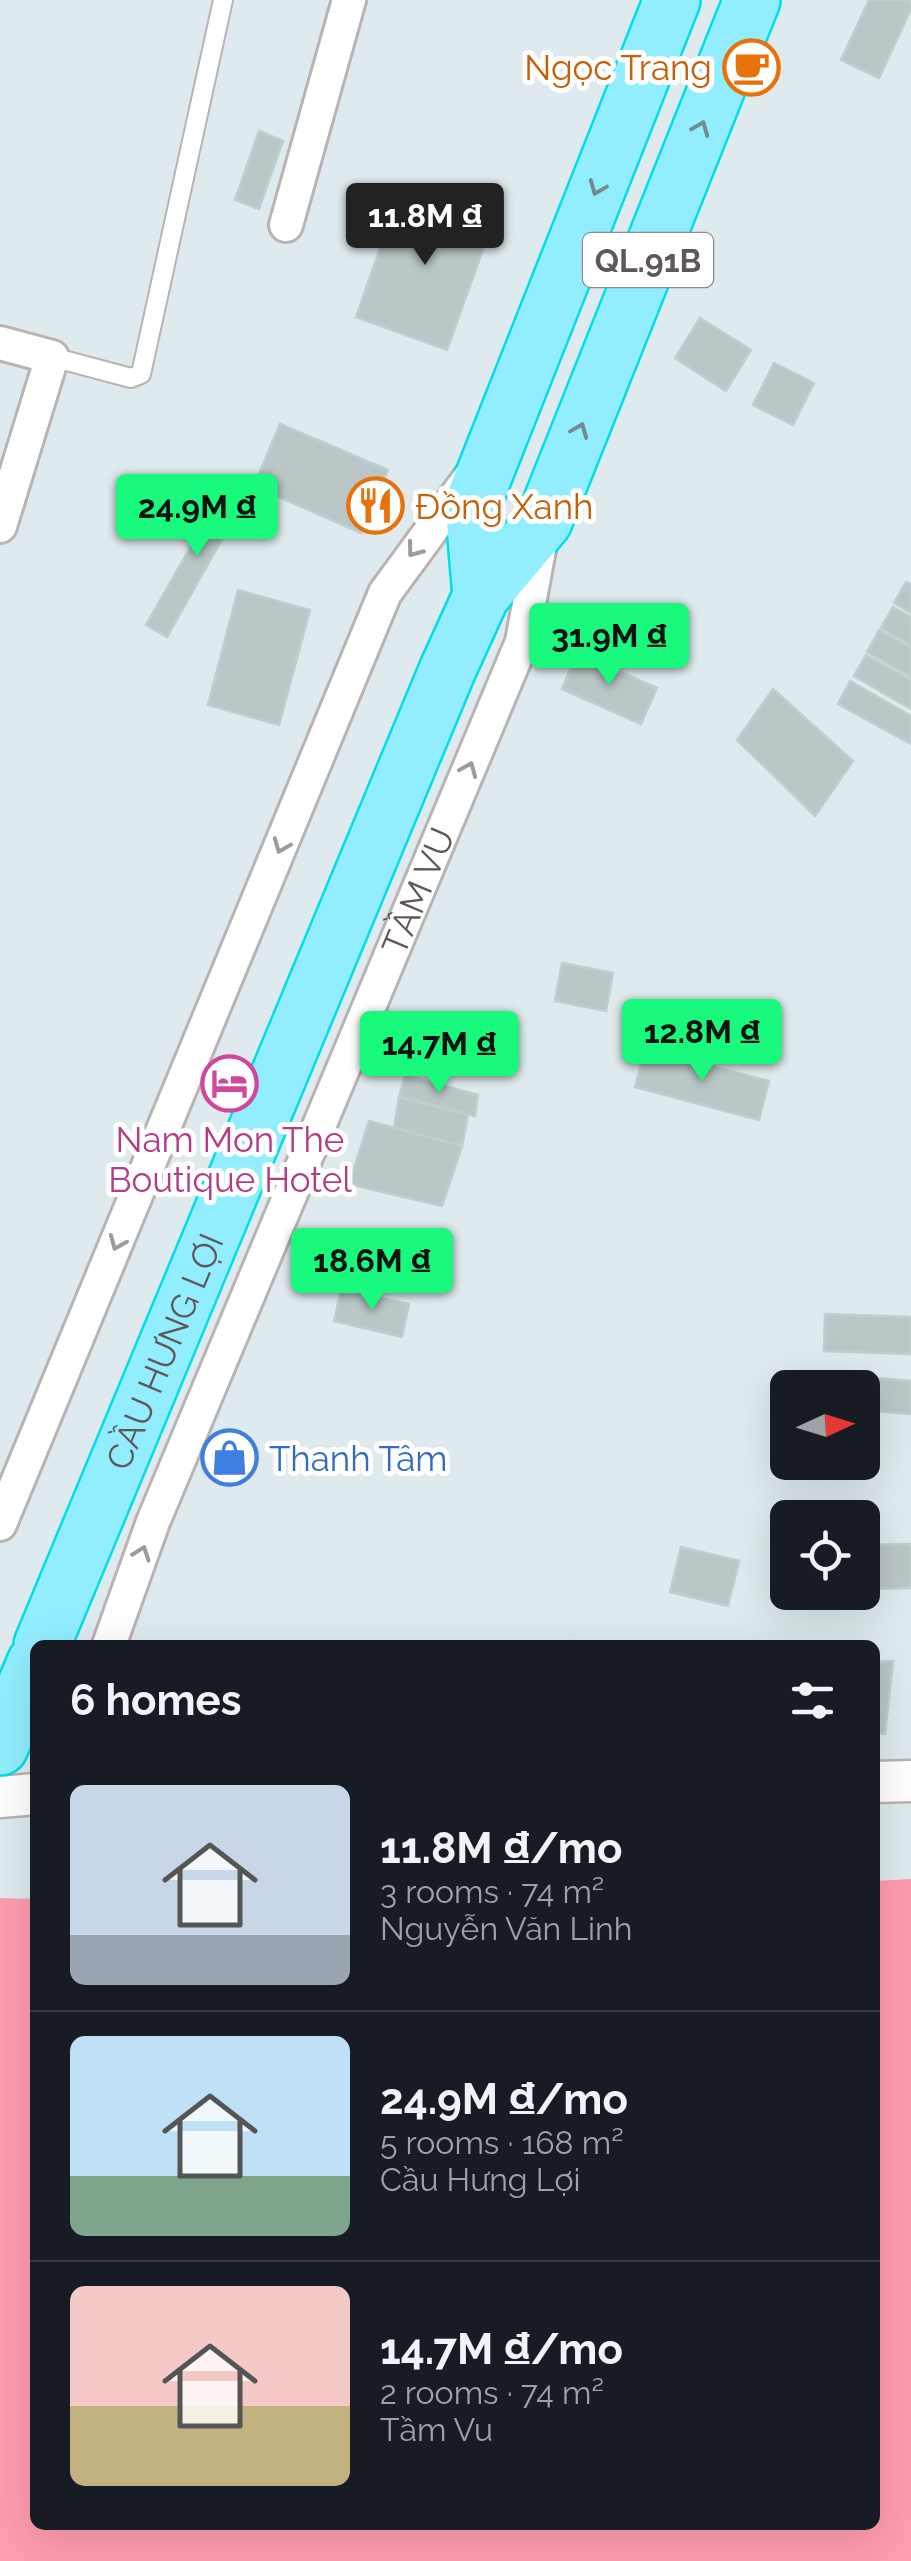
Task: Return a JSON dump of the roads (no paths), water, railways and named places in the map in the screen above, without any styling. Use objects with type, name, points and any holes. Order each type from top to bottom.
[{"type":"highway","name":"QL.91B","points":[[481,596],[473,503],[672,0]]},
{"type":"highway","name":"QL.91B","points":[[481,596],[544,520],[752,0]]},
{"type":"highway","name":"CẦU HƯNG LỢI","points":[[44,1640],[481,596]]},
{"type":"highway","points":[[0,1747],[30,1674]]},
{"type":"street","points":[[286,225],[349,0]]},
{"type":"street","points":[[0,343],[52,357],[0,526]]},
{"type":"street","points":[[0,1524],[385,593],[495,445]]},
{"type":"street","name":"TẦM VU","points":[[110,1640],[160,1504],[522,642],[544,520]]},
{"type":"street","points":[[880,1782],[911,1781]]},
{"type":"street","points":[[0,1797],[30,1794]]},
{"type":"lane","points":[[52,357],[131,378],[141,374],[222,0]]},
{"type":"place","name":"Ngọc Trang","points":[[751,67]]},
{"type":"place","name":"Đồng Xanh","points":[[376,506]]},
{"type":"place","name":"Nam Mon The Boutique Hotel","points":[[230,1083]]},
{"type":"place","name":"Thanh Tâm","points":[[230,1458]]}]
